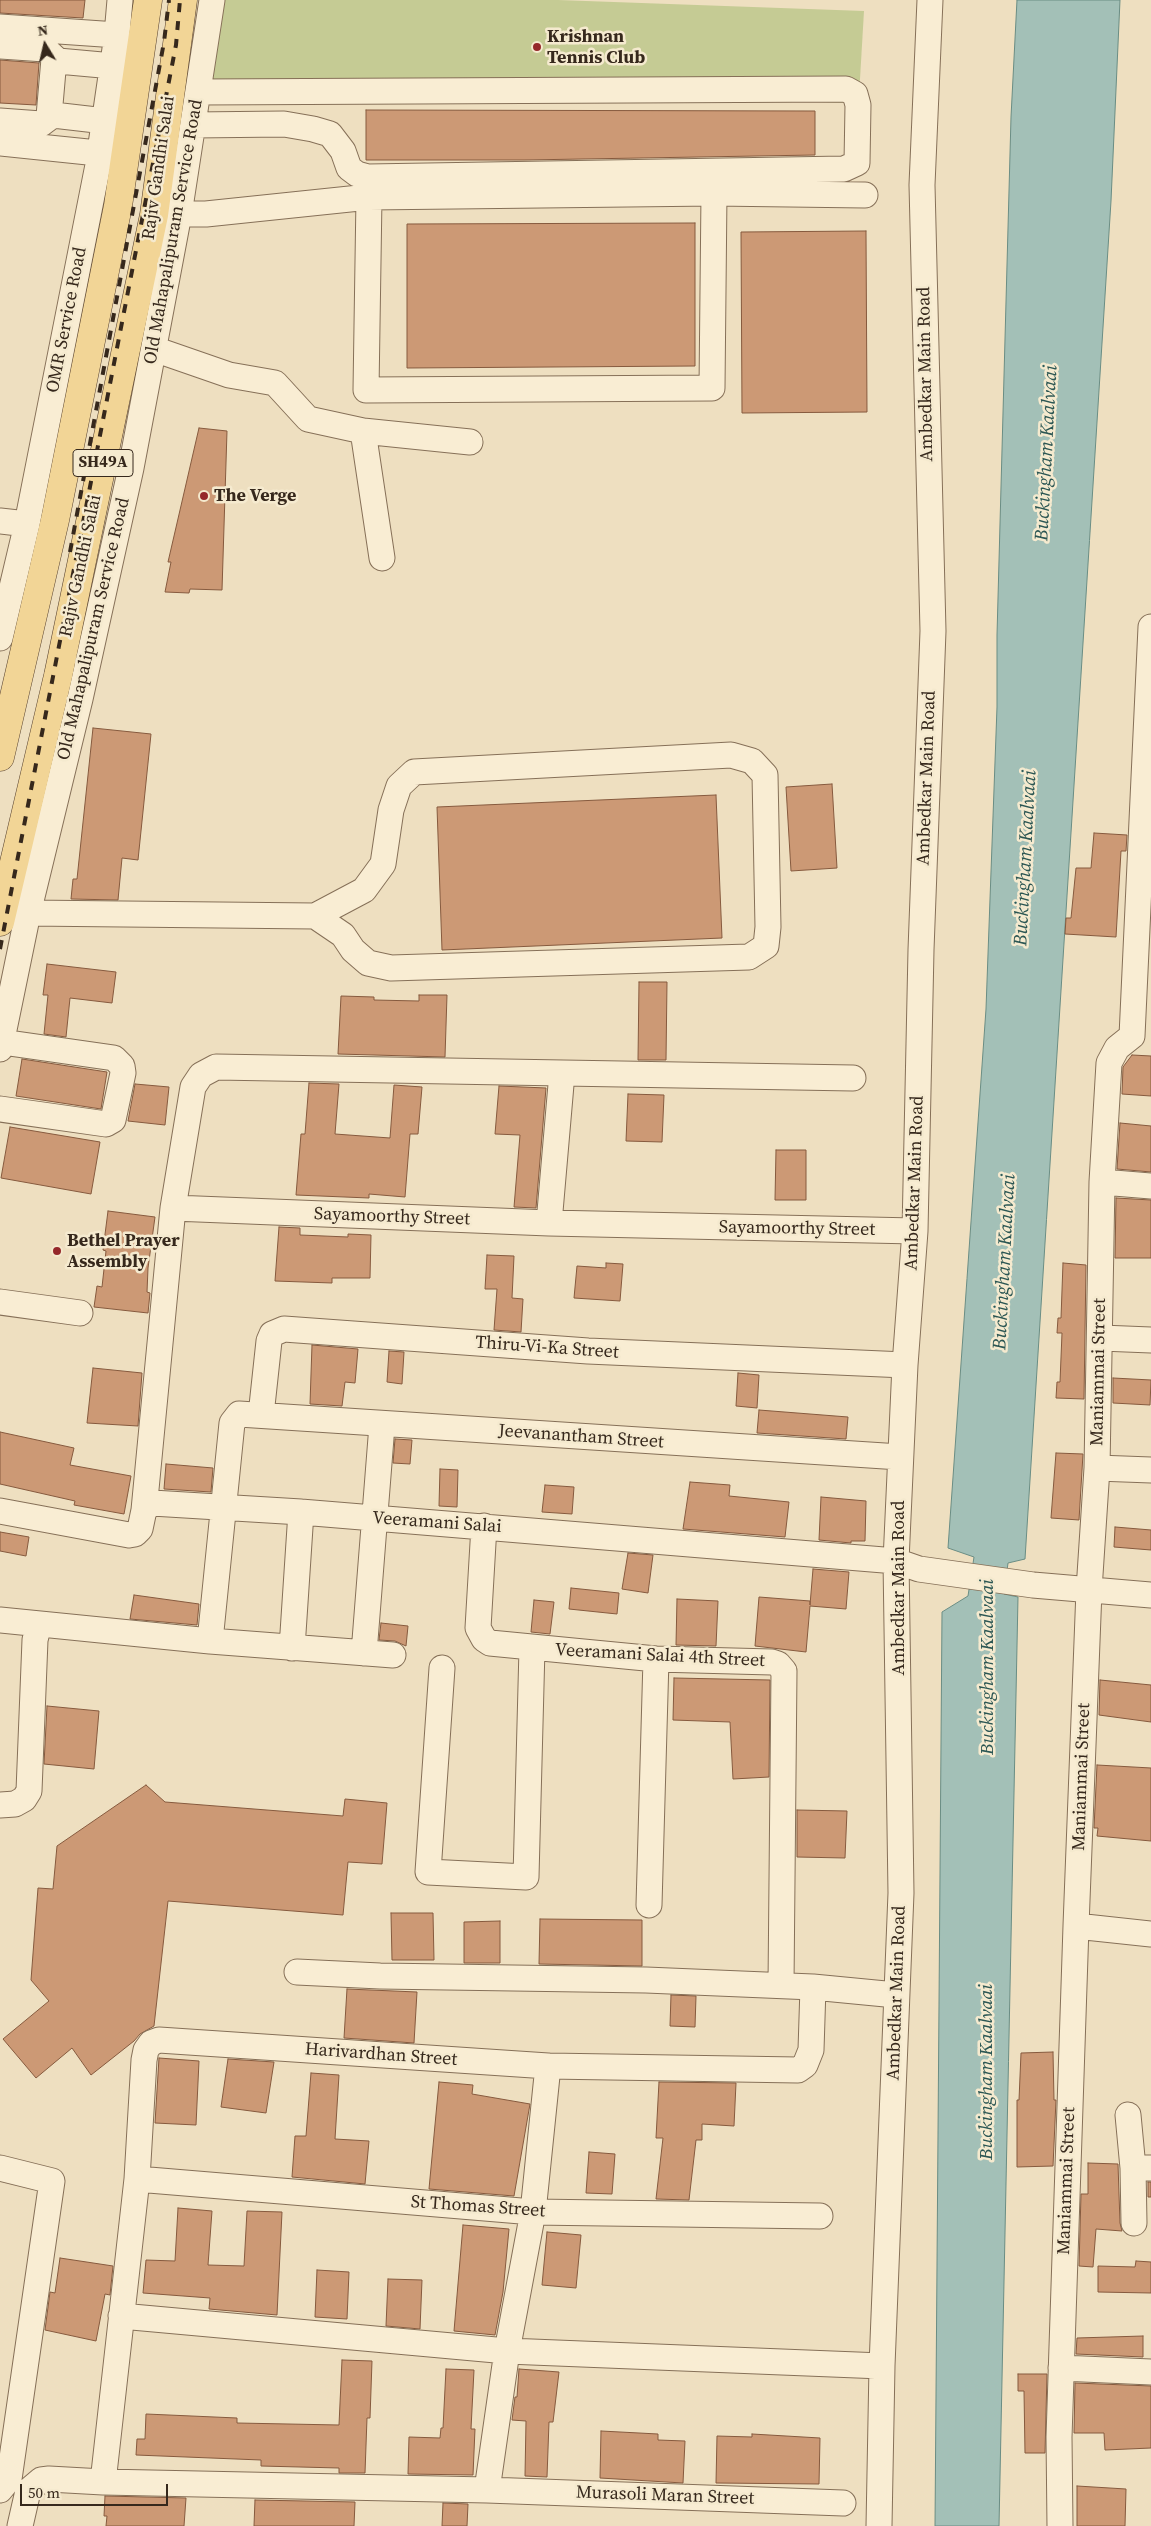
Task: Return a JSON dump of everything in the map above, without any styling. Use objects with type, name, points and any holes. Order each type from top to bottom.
[{"type":"main road","name":"Rajiv Gandhi Salai","points":[[0,757],[58,501],[118,206],[113,154],[148,0]]},
{"type":"main road","name":"Rajiv Gandhi Salai","points":[[0,922],[58,676],[154,215],[183,0]]},
{"type":"street","name":"OMR Service Road","points":[[0,638],[113,154],[105,121],[120,0]]},
{"type":"street","name":"Old Mahapalipuram Service Road","points":[[1,1045],[28,913],[80,699],[131,468],[179,214],[212,0]]},
{"type":"street","name":"Ambedkar Main Road","points":[[879,2526],[882,2366],[901,1893],[908,1565],[900,1457],[915,1231],[921,950],[932,631],[922,185],[930,0]]},
{"type":"street","points":[[0,28],[117,36]]},
{"type":"street","points":[[0,46],[45,49],[54,59],[113,66]]},
{"type":"street","points":[[0,121],[41,124],[49,116],[54,59]]},
{"type":"street","points":[[194,125],[284,124],[330,134],[343,151],[349,168],[357,174],[368,177],[844,169],[851,168],[857,163],[858,105],[855,94],[846,89],[199,92]]},
{"type":"street","points":[[49,116],[61,115],[105,121]]},
{"type":"street","points":[[0,143],[113,154]]},
{"type":"street","points":[[179,214],[206,214],[369,197],[714,193],[865,195]]},
{"type":"street","points":[[369,197],[366,390],[712,388],[714,193]]},
{"type":"street","points":[[154,349],[229,375],[275,383],[308,419],[363,431],[470,442]]},
{"type":"street","points":[[363,431],[382,558]]},
{"type":"street","points":[[0,521],[27,524]]},
{"type":"street","points":[[1141,1036],[1151,627]]},
{"type":"street","points":[[28,913],[315,916],[364,890],[383,864],[391,810],[399,786],[414,772],[732,755],[752,761],[765,775],[768,927],[766,946],[749,957],[391,968],[368,963],[353,950],[343,935],[315,916]]},
{"type":"street","name":"Maniammai Street","points":[[1060,2526],[1061,2368],[1076,1926],[1088,1590],[1097,1468],[1101,1338],[1102,1182],[1110,1063],[1117,1048],[1141,1036]]},
{"type":"street","points":[[0,1109],[106,1124],[113,1120],[123,1073],[122,1066],[114,1058],[1,1045]]},
{"type":"street","points":[[0,1511],[128,1535],[135,1534],[140,1529],[144,1510],[173,1208],[193,1087],[202,1075],[216,1067],[853,1078]]},
{"type":"street","points":[[550,1223],[562,1073]]},
{"type":"street","points":[[1102,1182],[1151,1186]]},
{"type":"street","name":"Sayamoorthy Street","points":[[173,1208],[550,1223],[915,1231]]},
{"type":"street","points":[[0,1302],[80,1313]]},
{"type":"street","name":"Thiru-Vi-Ka Street","points":[[262,1415],[269,1341],[272,1334],[284,1330],[588,1351],[905,1365]]},
{"type":"street","points":[[1101,1338],[1151,1340]]},
{"type":"street","name":"Jeevanantham Street","points":[[210,1642],[233,1419],[239,1414],[382,1425],[900,1457]]},
{"type":"street","points":[[364,1653],[382,1425]]},
{"type":"street","points":[[1097,1468],[1151,1470]]},
{"type":"street","name":"Veeramani Salai","points":[[144,1510],[148,1505],[158,1502],[484,1526],[908,1565],[1033,1585],[1151,1595]]},
{"type":"street","points":[[292,1648],[301,1512]]},
{"type":"street","name":"Veeramani Salai 4th Street","points":[[484,1526],[478,1628],[484,1639],[490,1643],[656,1659],[772,1662],[778,1664],[784,1671],[781,1985]]},
{"type":"street","points":[[0,1620],[210,1642],[393,1655]]},
{"type":"street","points":[[0,1805],[15,1804],[24,1799],[29,1791],[35,1640],[39,1624]]},
{"type":"street","points":[[442,1668],[428,1872],[526,1877],[532,1648]]},
{"type":"street","points":[[649,1905],[656,1659]]},
{"type":"street","points":[[1076,1926],[1151,1934]]},
{"type":"street","points":[[298,1972],[781,1985],[896,1995]]},
{"type":"street","name":"Harivardhan Street","points":[[103,2482],[137,2179],[146,2050],[151,2043],[159,2040],[548,2066],[798,2070],[805,2065],[811,2050],[813,1987]]},
{"type":"street","points":[[487,2490],[507,2351],[533,2212],[548,2066]]},
{"type":"street","points":[[1128,2114],[1142,2168],[1134,2223]]},
{"type":"street","points":[[0,2168],[52,2181],[9,2479],[0,2490]]},
{"type":"street","name":"St Thomas Street","points":[[137,2179],[533,2212],[820,2216]]},
{"type":"street","points":[[121,2316],[507,2351],[882,2366]]},
{"type":"street","points":[[1061,2368],[1151,2372]]},
{"type":"street","name":"Murasoli Maran Street","points":[[20,2526],[28,2491],[41,2480],[487,2490],[843,2503]]},
{"type":"green space","name":"Krishnan Tennis Club","points":[[220,0],[558,0],[864,11],[859,96],[854,103],[208,84]]},
{"type":"water","name":"Buckingham Kaalvaai","points":[[1017,0],[1120,0],[1111,201],[1025,1559],[1008,1563],[1004,1594],[1018,1597],[999,2526],[935,2526],[942,1612],[968,1596],[974,1557],[948,1548],[986,1009],[997,707],[997,635],[1011,117]]},
{"type":"building","points":[[0,0],[85,0],[83,18],[0,13]]},
{"type":"building","points":[[0,60],[39,63],[36,105],[0,103]]},
{"type":"building","points":[[366,110],[815,111],[815,155],[525,160],[366,160]]},
{"type":"building","points":[[695,223],[695,366],[407,368],[407,224]]},
{"type":"building","points":[[866,231],[867,412],[742,413],[741,232]]},
{"type":"building","name":"The Verge","points":[[199,428],[227,431],[222,590],[190,589],[189,593],[165,592],[171,562],[168,562]]},
{"type":"building","points":[[93,728],[151,734],[138,860],[122,858],[118,900],[71,899],[73,879],[77,879]]},
{"type":"building","points":[[832,784],[837,868],[791,871],[786,787]]},
{"type":"building","points":[[716,795],[722,938],[442,950],[437,807]]},
{"type":"building","points":[[1094,833],[1127,835],[1126,851],[1121,851],[1116,937],[1065,934],[1066,918],[1071,918],[1076,868],[1091,868]]},
{"type":"building","points":[[47,964],[116,972],[112,1003],[70,998],[66,1037],[44,1034],[48,995],[43,995]]},
{"type":"building","points":[[639,982],[667,982],[666,1060],[638,1060]]},
{"type":"building","points":[[419,995],[447,995],[445,1057],[338,1054],[341,996],[374,997],[374,1000],[419,1001]]},
{"type":"building","points":[[1132,1055],[1151,1056],[1151,1096],[1122,1094],[1123,1067]]},
{"type":"building","points":[[22,1059],[107,1072],[101,1109],[16,1096]]},
{"type":"building","points":[[309,1083],[339,1084],[335,1134],[390,1138],[394,1085],[422,1087],[418,1134],[410,1134],[405,1197],[369,1194],[369,1198],[296,1195],[301,1134],[305,1134]]},
{"type":"building","points":[[135,1084],[169,1087],[165,1125],[128,1121]]},
{"type":"building","points":[[499,1086],[546,1088],[536,1208],[514,1207],[520,1135],[495,1134]]},
{"type":"building","points":[[628,1094],[664,1095],[662,1142],[626,1141]]},
{"type":"building","points":[[1120,1123],[1151,1126],[1151,1172],[1117,1169]]},
{"type":"building","points":[[10,1127],[100,1142],[91,1194],[1,1178]]},
{"type":"building","points":[[776,1150],[806,1150],[806,1200],[775,1200]]},
{"type":"building","points":[[1116,1198],[1151,1200],[1151,1258],[1115,1258]]},
{"type":"building","points":[[108,1211],[155,1217],[148,1268],[147,1292],[150,1293],[148,1313],[94,1307],[97,1286],[102,1287],[106,1251],[103,1250]]},
{"type":"building","points":[[279,1227],[300,1228],[300,1235],[348,1237],[348,1234],[371,1235],[370,1278],[332,1278],[332,1283],[275,1281]]},
{"type":"building","points":[[487,1255],[514,1256],[512,1298],[523,1299],[521,1332],[494,1330],[497,1289],[485,1289]]},
{"type":"building","points":[[606,1263],[623,1264],[620,1301],[574,1298],[577,1266],[606,1268]]},
{"type":"building","points":[[1063,1263],[1086,1265],[1084,1399],[1056,1398],[1057,1382],[1060,1382],[1062,1333],[1057,1333],[1058,1318],[1061,1318]]},
{"type":"building","points":[[312,1345],[358,1349],[355,1383],[345,1382],[342,1406],[310,1404]]},
{"type":"building","points":[[389,1351],[404,1352],[402,1384],[387,1382]]},
{"type":"building","points":[[93,1368],[142,1373],[138,1426],[87,1423]]},
{"type":"building","points":[[738,1373],[759,1375],[757,1408],[736,1406]]},
{"type":"building","points":[[1113,1378],[1151,1380],[1150,1405],[1113,1403]]},
{"type":"building","points":[[759,1410],[848,1417],[846,1439],[757,1433]]},
{"type":"building","points":[[0,1432],[74,1448],[70,1465],[131,1476],[124,1514],[74,1505],[75,1501],[0,1484]]},
{"type":"building","points":[[395,1439],[412,1440],[410,1464],[393,1463]]},
{"type":"building","points":[[1056,1453],[1083,1454],[1079,1520],[1051,1518]]},
{"type":"building","points":[[166,1464],[213,1468],[211,1492],[164,1489]]},
{"type":"building","points":[[440,1469],[458,1470],[457,1507],[439,1506]]},
{"type":"building","points":[[690,1482],[730,1485],[729,1496],[789,1502],[785,1537],[683,1529]]},
{"type":"building","points":[[545,1485],[574,1487],[572,1514],[542,1512]]},
{"type":"building","points":[[821,1497],[866,1501],[865,1541],[851,1541],[851,1543],[819,1540]]},
{"type":"building","points":[[1115,1527],[1151,1530],[1151,1550],[1114,1547]]},
{"type":"building","points":[[0,1532],[29,1537],[26,1556],[0,1551]]},
{"type":"building","points":[[628,1553],[653,1555],[648,1593],[622,1589]]},
{"type":"building","points":[[813,1569],[849,1572],[846,1609],[810,1606],[806,1652],[755,1646],[759,1597],[810,1601],[810,1605]]},
{"type":"building","points":[[571,1588],[619,1593],[617,1614],[569,1609]]},
{"type":"building","points":[[134,1595],[199,1604],[197,1625],[130,1619]]},
{"type":"building","points":[[677,1599],[718,1601],[716,1646],[676,1645]]},
{"type":"building","points":[[534,1600],[554,1602],[550,1634],[531,1632]]},
{"type":"building","points":[[381,1623],[408,1626],[406,1646],[395,1641],[379,1640]]},
{"type":"building","points":[[674,1678],[770,1680],[769,1777],[733,1779],[730,1722],[673,1720]]},
{"type":"building","points":[[1100,1680],[1151,1685],[1151,1722],[1099,1715]]},
{"type":"building","points":[[47,1706],[99,1711],[94,1769],[44,1764]]},
{"type":"building","points":[[1097,1765],[1151,1768],[1151,1841],[1097,1836],[1098,1828],[1094,1828]]},
{"type":"building","points":[[146,1785],[165,1802],[343,1816],[345,1799],[387,1803],[382,1864],[348,1862],[343,1915],[168,1901],[154,2026],[140,2034],[134,2041],[91,2075],[72,2048],[36,2078],[3,2039],[49,2001],[31,1980],[38,1888],[53,1889],[57,1846]]},
{"type":"building","points":[[797,1810],[847,1811],[845,1858],[797,1857]]},
{"type":"building","points":[[391,1913],[433,1913],[434,1960],[392,1960]]},
{"type":"building","points":[[540,1919],[642,1920],[642,1966],[539,1964]]},
{"type":"building","points":[[500,1921],[500,1963],[464,1963],[464,1922]]},
{"type":"building","points":[[347,1989],[417,1992],[414,2043],[344,2038]]},
{"type":"building","points":[[671,1995],[696,1996],[695,2027],[670,2026]]},
{"type":"building","points":[[1053,2052],[1054,2100],[1056,2100],[1053,2166],[1017,2167],[1017,2100],[1019,2100],[1021,2053]]},
{"type":"building","points":[[159,2058],[199,2061],[196,2125],[155,2123]]},
{"type":"building","points":[[228,2059],[274,2062],[266,2113],[221,2107]]},
{"type":"building","points":[[311,2073],[339,2075],[335,2139],[369,2141],[365,2184],[292,2177],[295,2136],[306,2136]]},
{"type":"building","points":[[439,2082],[473,2085],[472,2094],[530,2104],[514,2196],[429,2189]]},
{"type":"building","points":[[659,2082],[736,2083],[734,2126],[702,2124],[702,2140],[696,2140],[689,2200],[656,2199],[663,2138],[656,2138]]},
{"type":"building","points":[[589,2152],[615,2154],[612,2194],[586,2193]]},
{"type":"building","points":[[1088,2163],[1118,2164],[1120,2223],[1122,2231],[1096,2229],[1093,2267],[1079,2266],[1081,2194],[1088,2194]]},
{"type":"building","points":[[1148,2182],[1151,2182],[1151,2197],[1148,2197]]},
{"type":"building","points":[[178,2208],[212,2211],[208,2265],[244,2266],[247,2211],[282,2212],[277,2315],[209,2309],[210,2298],[143,2293],[146,2260],[175,2261]]},
{"type":"building","points":[[463,2225],[509,2229],[503,2292],[495,2335],[454,2331]]},
{"type":"building","points":[[547,2232],[581,2235],[576,2288],[542,2285]]},
{"type":"building","points":[[60,2258],[113,2266],[110,2295],[105,2294],[96,2341],[45,2330],[50,2292],[55,2293]]},
{"type":"building","points":[[1136,2261],[1151,2262],[1151,2293],[1098,2292],[1098,2266],[1135,2267]]},
{"type":"building","points":[[317,2270],[349,2272],[347,2319],[315,2317]]},
{"type":"building","points":[[388,2279],[422,2280],[420,2329],[386,2326]]},
{"type":"building","points":[[1143,2336],[1143,2357],[1076,2354],[1077,2338]]},
{"type":"building","points":[[342,2360],[372,2361],[370,2418],[367,2418],[365,2473],[339,2473],[339,2468],[261,2466],[261,2460],[136,2455],[137,2439],[145,2439],[146,2414],[237,2418],[237,2423],[339,2425]]},
{"type":"building","points":[[446,2369],[474,2370],[471,2429],[475,2429],[473,2475],[408,2474],[409,2437],[440,2438],[441,2428],[443,2428]]},
{"type":"building","points":[[519,2369],[559,2372],[553,2422],[549,2422],[547,2477],[525,2476],[526,2421],[512,2420],[515,2397],[517,2397]]},
{"type":"building","points":[[1018,2374],[1047,2374],[1045,2453],[1025,2453],[1024,2391],[1018,2391]]},
{"type":"building","points":[[1075,2383],[1151,2386],[1151,2448],[1105,2450],[1104,2433],[1074,2433]]},
{"type":"building","points":[[601,2431],[658,2434],[658,2440],[685,2441],[683,2483],[600,2478]]},
{"type":"building","points":[[752,2434],[820,2438],[819,2484],[716,2483],[717,2436],[752,2437]]},
{"type":"building","points":[[1077,2486],[1126,2489],[1125,2526],[1077,2526]]},
{"type":"building","points":[[105,2496],[186,2498],[184,2526],[106,2526],[107,2516],[104,2516]]},
{"type":"building","points":[[255,2500],[355,2502],[354,2526],[254,2526]]},
{"type":"building","points":[[443,2503],[468,2504],[467,2526],[442,2526]]},
{"type":"railway","points":[[70,552],[164,42],[169,0]]},
{"type":"railway","points":[[0,949],[176,45],[180,0]]},
{"type":"place","name":"Krishnan Tennis Club","points":[[537,47]]},
{"type":"place","name":"The Verge","points":[[204,496]]},
{"type":"place","name":"Bethel Prayer Assembly","points":[[57,1251]]}]
